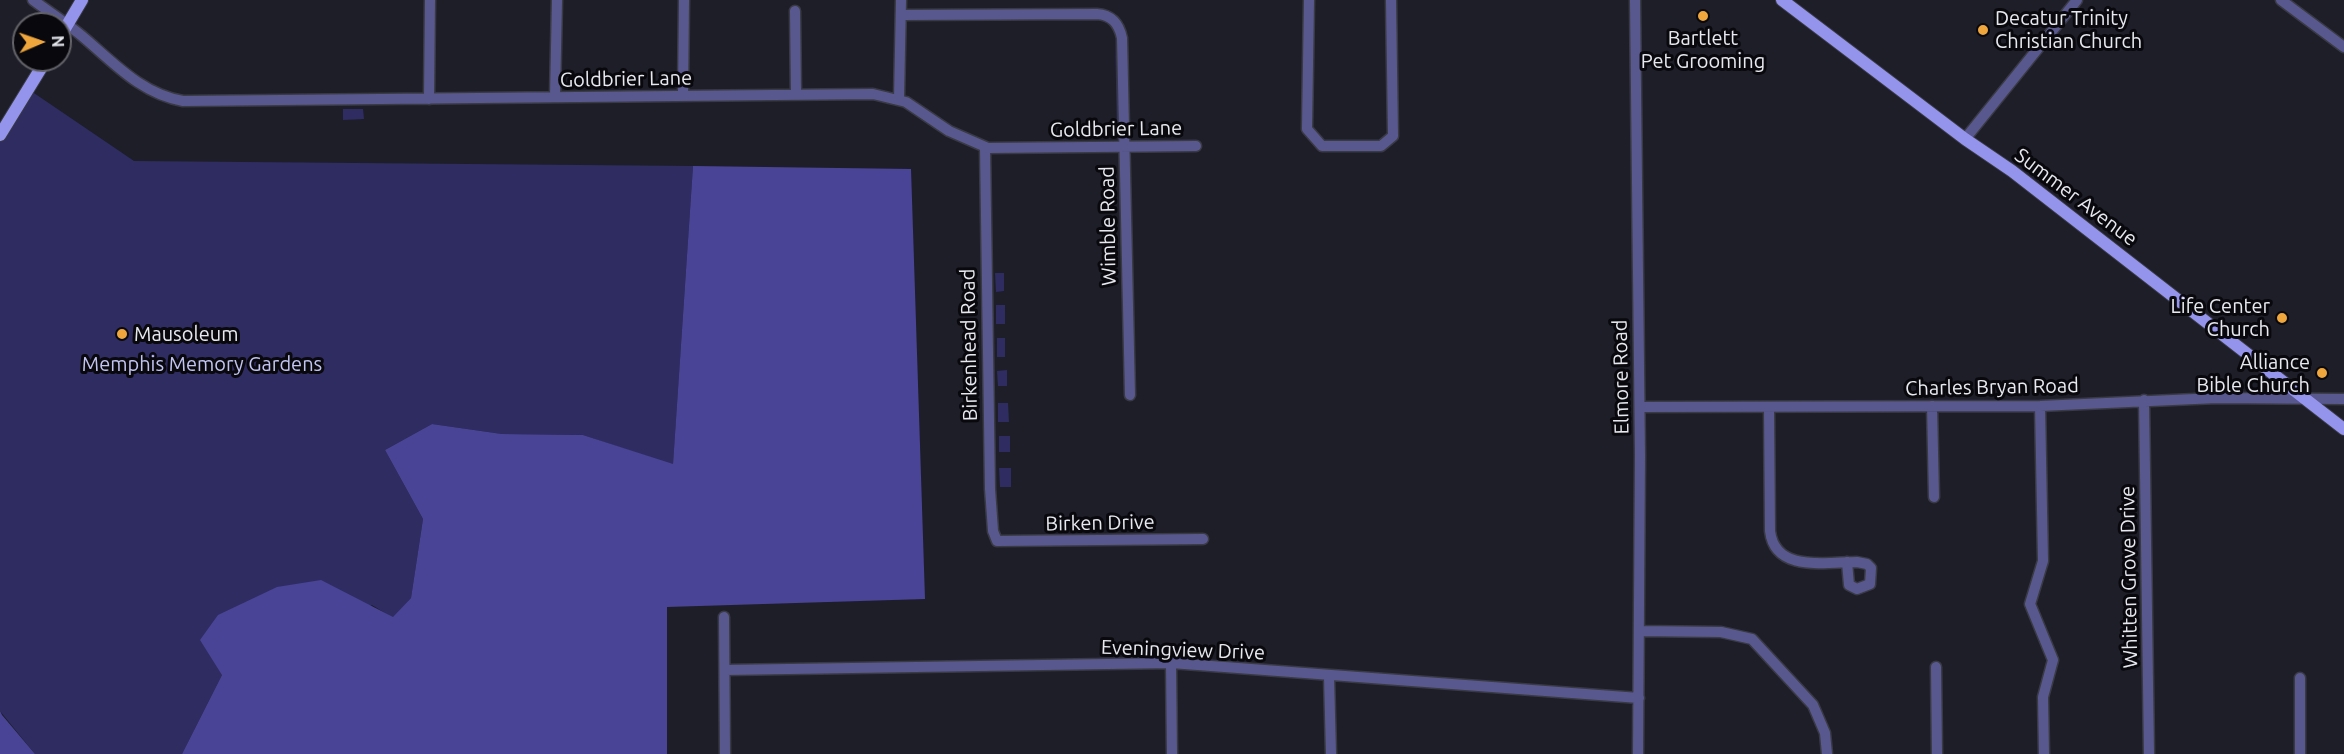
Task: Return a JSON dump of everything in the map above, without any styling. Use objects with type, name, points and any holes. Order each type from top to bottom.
[{"type":"main road","points":[[72,18],[82,0]]},
{"type":"main road","name":"Summer Avenue","points":[[1782,0],[1965,139],[2012,171],[2344,429]]},
{"type":"main road","points":[[0,135],[39,72]]},
{"type":"street","name":"Goldbrier Lane","points":[[33,0],[50,12]]},
{"type":"street","points":[[429,99],[430,0]]},
{"type":"street","points":[[555,97],[556,0]]},
{"type":"street","points":[[683,96],[684,0]]},
{"type":"street","points":[[899,99],[901,0]]},
{"type":"street","points":[[1309,0],[1307,129],[1322,146],[1381,146],[1393,136],[1394,49],[1391,0]]},
{"type":"street","name":"Elmore Road","points":[[1635,0],[1640,407],[1638,754]]},
{"type":"street","points":[[1965,139],[2077,0]]},
{"type":"street","points":[[2281,0],[2344,47]]},
{"type":"street","points":[[795,11],[796,95]]},
{"type":"street","name":"Wimble Road","points":[[901,15],[1103,14],[1118,17],[1122,38],[1130,395]]},
{"type":"street","name":"Goldbrier Lane","points":[[72,28],[136,82],[177,100],[873,94],[899,99],[949,131],[985,147],[1196,146]]},
{"type":"street","name":"Birkenhead Road","points":[[985,147],[990,489],[993,531],[997,541]]},
{"type":"street","name":"Charles Bryan Road","points":[[1640,407],[2040,406],[2217,398],[2344,399]]},
{"type":"street","name":"Whitten Grove Drive","points":[[2144,400],[2150,754]]},
{"type":"street","points":[[1932,406],[1934,497]]},
{"type":"street","points":[[2040,406],[2043,561],[2030,604],[2053,660],[2043,697],[2044,754]]},
{"type":"street","points":[[1769,407],[1770,531],[1773,545],[1785,557],[1797,561],[1847,562]]},
{"type":"street","name":"Birken Drive","points":[[997,541],[1203,539]]},
{"type":"street","points":[[724,617],[725,754]]},
{"type":"street","points":[[1640,631],[1721,632],[1752,639],[1813,705],[1825,733],[1827,754]]},
{"type":"street","points":[[1172,663],[1172,754]]},
{"type":"street","name":"Eveningview Drive","points":[[725,670],[1172,663],[1639,698]]},
{"type":"street","points":[[1936,667],[1937,754]]},
{"type":"street","points":[[1329,676],[1331,754]]},
{"type":"street","points":[[2300,678],[2300,754]]},
{"type":"green space","points":[[1115,34],[1119,130],[1117,135]]},
{"type":"green space","name":"Memphis Memory Gardens","points":[[28,89],[134,161],[693,166],[673,465],[583,435],[502,434],[432,424],[385,450],[423,519],[411,598],[393,618],[372,605],[222,675],[182,754],[35,754],[0,711],[0,135]]},
{"type":"green space","points":[[343,109],[363,109],[364,119],[343,120]]},
{"type":"green space","points":[[995,273],[1004,273],[1004,291],[996,292]]},
{"type":"green space","points":[[996,305],[1005,305],[1005,324],[996,324]]},
{"type":"green space","points":[[997,338],[1005,338],[1005,357],[997,357]]},
{"type":"green space","points":[[1007,370],[1007,386],[998,386],[997,371]]},
{"type":"green space","points":[[998,403],[1008,403],[1009,422],[998,422]]},
{"type":"green space","points":[[999,436],[1010,436],[1010,452],[999,452]]},
{"type":"green space","points":[[999,468],[1011,468],[1011,487],[1000,487]]},
{"type":"shaded area","points":[[693,166],[911,169],[925,599],[667,607],[667,754],[182,754],[222,675],[200,640],[218,615],[277,587],[321,580],[393,617],[411,598],[423,519],[385,450],[432,424],[502,434],[583,435],[673,464]]},
{"type":"shaded area","points":[[0,711],[2,715],[35,754],[0,754]]},
{"type":"place","name":"Bartlett Pet Grooming","points":[[1703,16]]},
{"type":"place","name":"Decatur Trinity Christian Church","points":[[1983,30]]},
{"type":"place","name":"Life Center Church","points":[[2282,318]]},
{"type":"place","name":"Mausoleum","points":[[122,334]]},
{"type":"place","name":"Alliance Bible Church","points":[[2322,373]]}]
